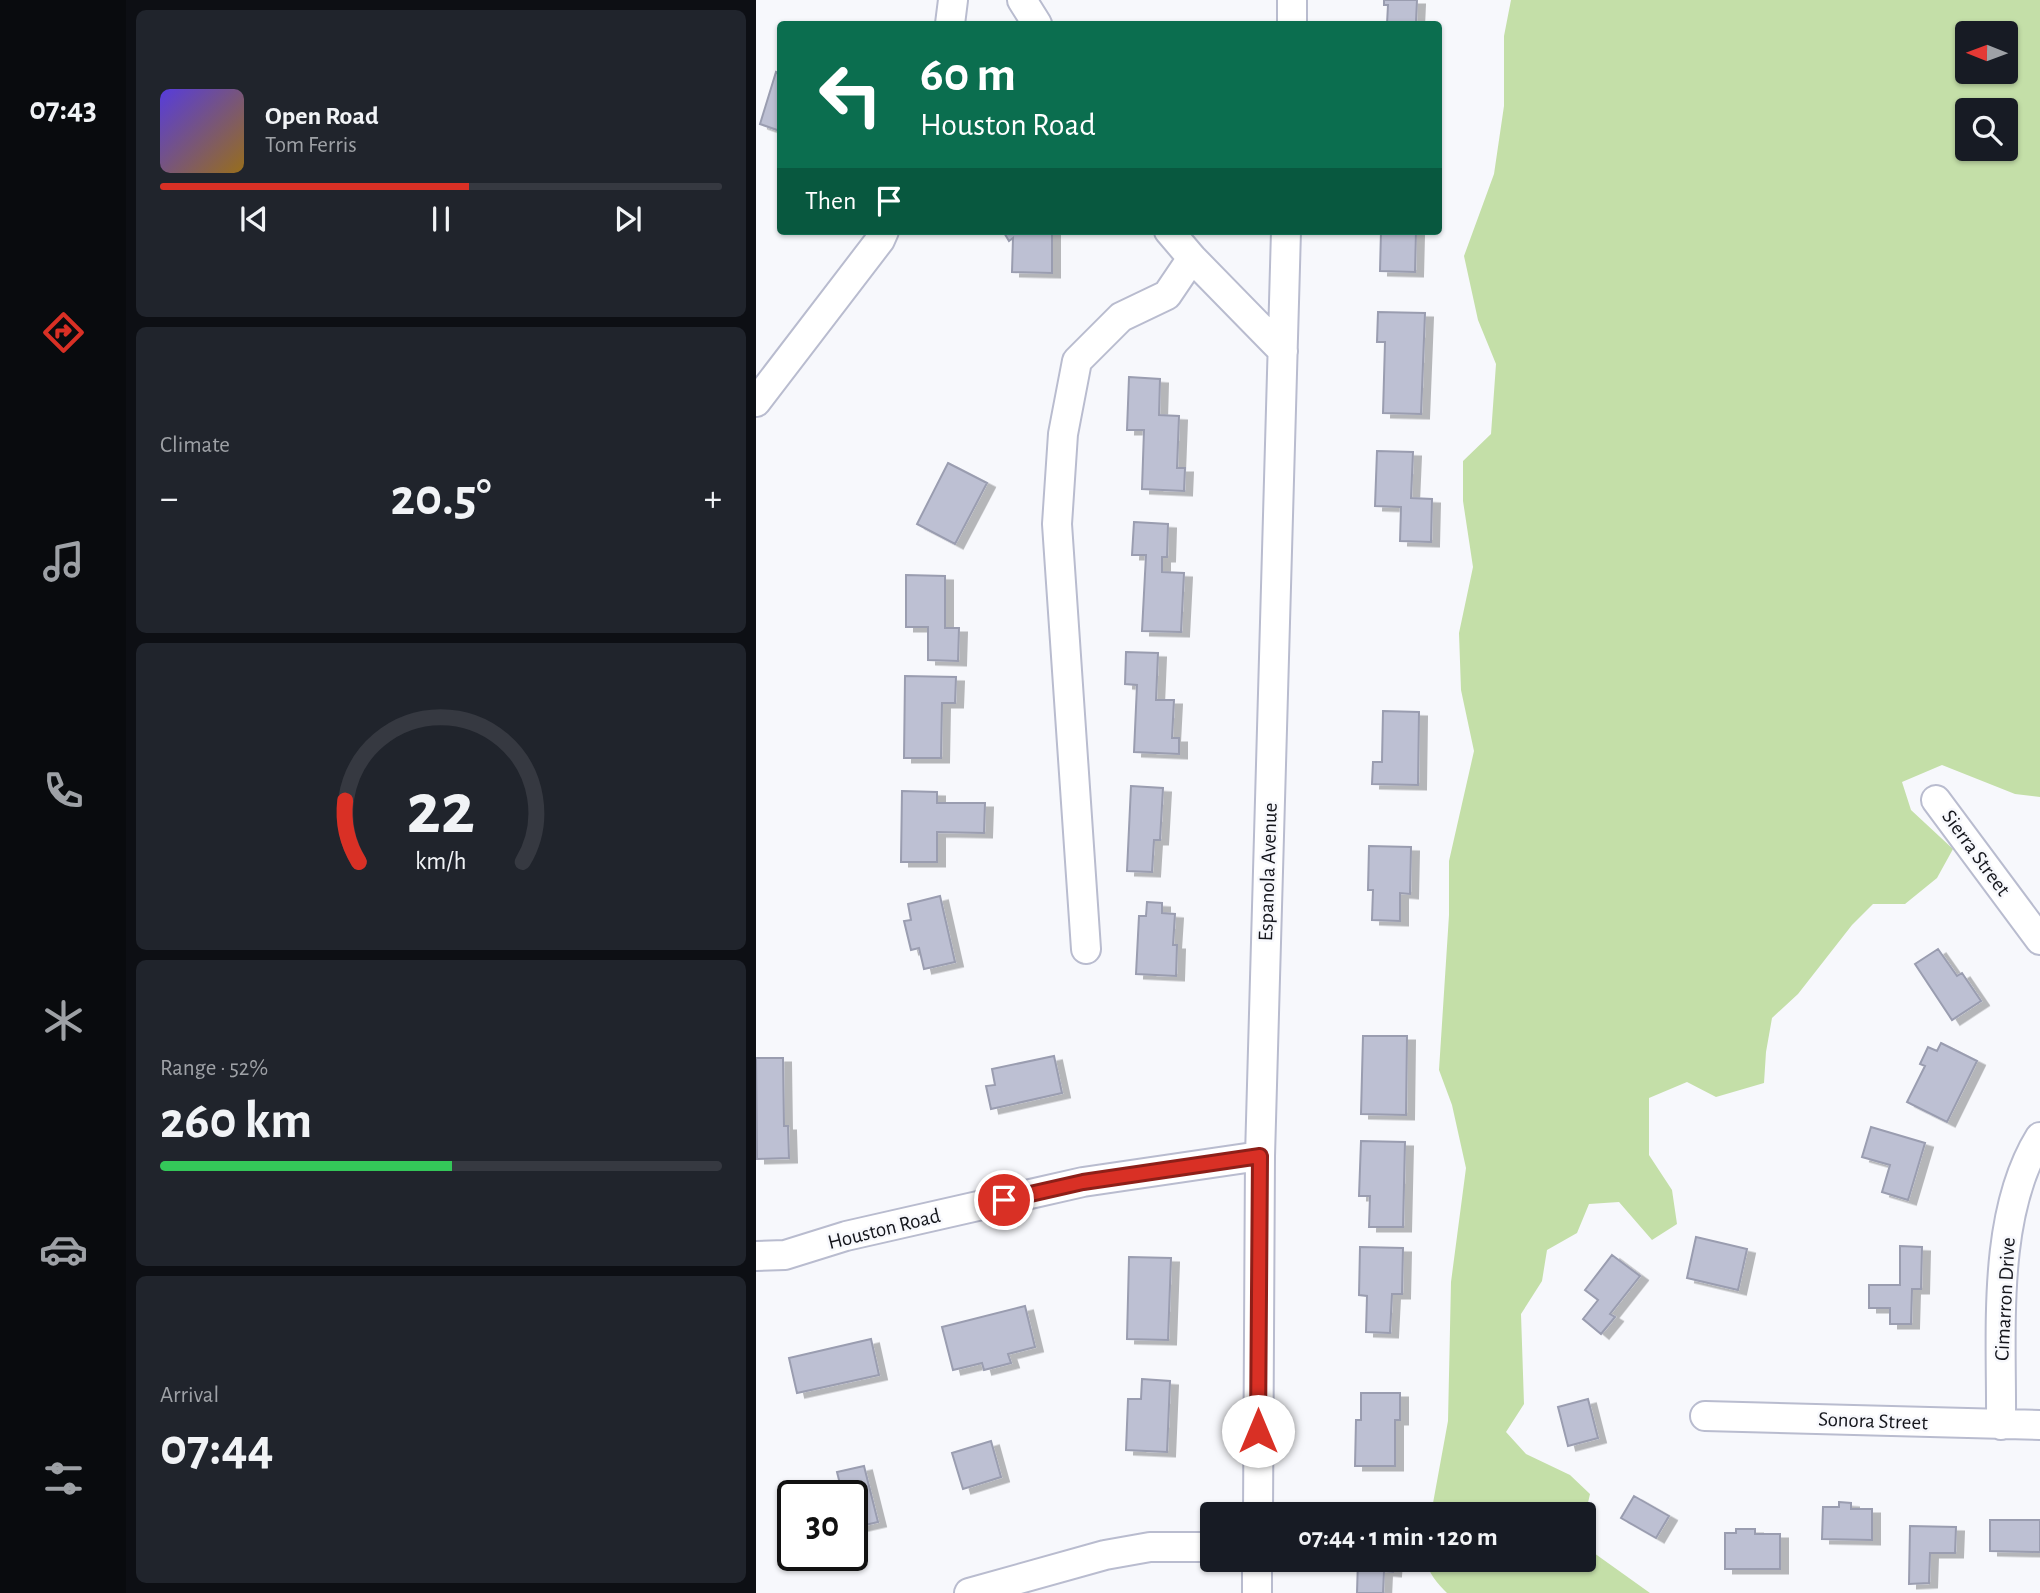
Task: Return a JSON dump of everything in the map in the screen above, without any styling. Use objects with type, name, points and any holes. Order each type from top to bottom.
[{"type":"street","points":[[950,21],[953,0]]},
{"type":"street","points":[[1022,0],[1035,21]]},
{"type":"street","points":[[1292,0],[1292,21]]},
{"type":"street","points":[[756,402],[882,235]]},
{"type":"street","points":[[1172,235],[1283,351]]},
{"type":"street","name":"Espanola Avenue","points":[[1258,1502],[1260,1156],[1286,235]]},
{"type":"street","points":[[1086,949],[1057,524],[1063,434],[1077,360],[1121,317],[1167,295],[1192,258]]},
{"type":"street","name":"Sierra Street","points":[[1936,800],[2040,940]]},
{"type":"street","name":"Cimarron Drive","points":[[2001,1425],[2004,1256],[2012,1205],[2028,1157],[2040,1137]]},
{"type":"street","name":"Houston Road","points":[[756,1256],[785,1255],[846,1236],[1083,1182],[1260,1156]]},
{"type":"street","name":"Sonora Street","points":[[1705,1416],[2040,1425]]},
{"type":"street","points":[[969,1593],[1105,1555],[1150,1547],[1200,1548]]},
{"type":"street","points":[[1257,1572],[1257,1593]]},
{"type":"green space","points":[[1511,0],[2040,0],[2040,797],[2015,794],[1942,765],[1902,782],[1911,810],[1953,849],[1937,878],[1905,904],[1873,904],[1852,925],[1798,994],[1772,1018],[1764,1083],[1716,1097],[1687,1082],[1649,1098],[1649,1155],[1672,1190],[1677,1224],[1652,1240],[1619,1202],[1589,1204],[1577,1233],[1547,1250],[1542,1281],[1521,1314],[1524,1404],[1506,1432],[1526,1454],[1570,1475],[1590,1494],[1588,1502],[1433,1502],[1448,1421],[1451,1282],[1466,1168],[1452,1105],[1439,1070],[1449,915],[1449,861],[1474,751],[1461,690],[1459,633],[1473,567],[1463,501],[1463,461],[1491,434],[1496,364],[1478,320],[1464,256],[1494,174],[1504,106],[1504,36]]},
{"type":"green space","points":[[1596,1554],[1650,1593],[1447,1593],[1430,1572],[1596,1572]]},
{"type":"building","points":[[1384,0],[1417,0],[1416,21],[1387,21],[1388,5],[1384,5]]},
{"type":"building","points":[[776,72],[777,130],[760,124]]},
{"type":"building","points":[[1005,235],[1052,235],[1052,273],[1012,272],[1013,238],[1009,241]]},
{"type":"building","points":[[1381,235],[1416,235],[1415,272],[1380,271]]},
{"type":"building","points":[[1378,312],[1425,313],[1421,414],[1383,413],[1385,342],[1377,342]]},
{"type":"building","points":[[1129,377],[1160,379],[1159,415],[1179,416],[1177,468],[1185,468],[1184,491],[1142,489],[1144,430],[1127,430]]},
{"type":"building","points":[[1377,451],[1413,452],[1411,498],[1432,499],[1431,542],[1400,541],[1401,507],[1375,506]]},
{"type":"building","points":[[948,463],[987,483],[955,544],[917,524]]},
{"type":"building","points":[[1134,522],[1168,524],[1167,557],[1162,557],[1162,572],[1184,573],[1181,632],[1142,631],[1146,555],[1132,555]]},
{"type":"building","points":[[906,575],[945,576],[945,628],[959,628],[958,661],[928,660],[928,627],[906,627]]},
{"type":"building","points":[[1126,652],[1158,653],[1156,700],[1174,700],[1172,738],[1179,738],[1179,754],[1134,752],[1137,685],[1125,684]]},
{"type":"building","points":[[905,676],[956,677],[955,703],[942,703],[941,758],[904,758]]},
{"type":"building","points":[[1383,711],[1419,712],[1418,785],[1372,784],[1373,762],[1382,762]]},
{"type":"building","points":[[1131,786],[1163,788],[1160,840],[1154,840],[1152,872],[1127,871]]},
{"type":"building","points":[[902,791],[937,792],[937,803],[985,803],[984,833],[937,832],[937,862],[901,862]]},
{"type":"building","points":[[1369,846],[1411,847],[1410,894],[1400,893],[1400,921],[1372,920],[1373,890],[1368,890]]},
{"type":"building","points":[[940,896],[955,962],[924,969],[919,948],[911,950],[904,921],[911,920],[908,904]]},
{"type":"building","points":[[1147,902],[1162,903],[1162,913],[1175,914],[1173,945],[1177,945],[1176,976],[1136,974],[1139,916],[1146,916]]},
{"type":"building","points":[[1938,949],[1957,976],[1962,973],[1981,1001],[1952,1020],[1915,964]]},
{"type":"building","points":[[1363,1036],[1407,1036],[1406,1115],[1361,1114]]},
{"type":"building","points":[[1941,1043],[1977,1061],[1947,1122],[1907,1102],[1925,1066],[1920,1064],[1928,1047],[1937,1051]]},
{"type":"building","points":[[1054,1056],[1062,1093],[991,1109],[986,1086],[995,1085],[992,1069]]},
{"type":"building","points":[[756,1058],[783,1058],[784,1126],[788,1126],[789,1158],[757,1159]]},
{"type":"building","points":[[1871,1127],[1925,1143],[1908,1200],[1882,1192],[1890,1165],[1862,1157]]},
{"type":"building","points":[[1361,1141],[1405,1142],[1403,1227],[1369,1227],[1370,1196],[1359,1196]]},
{"type":"building","points":[[1696,1237],[1747,1249],[1738,1290],[1687,1278]]},
{"type":"building","points":[[1900,1246],[1922,1247],[1921,1289],[1912,1289],[1911,1324],[1890,1324],[1890,1308],[1869,1308],[1869,1285],[1900,1285]]},
{"type":"building","points":[[1360,1247],[1403,1248],[1402,1294],[1392,1294],[1390,1333],[1366,1332],[1367,1296],[1359,1295]]},
{"type":"building","points":[[1612,1255],[1640,1276],[1610,1314],[1615,1317],[1601,1334],[1583,1319],[1598,1300],[1585,1290]]},
{"type":"building","points":[[1129,1257],[1171,1258],[1168,1340],[1127,1339]]},
{"type":"building","points":[[1025,1306],[1035,1347],[1008,1354],[1011,1363],[984,1370],[982,1363],[953,1370],[942,1327]]},
{"type":"building","points":[[871,1339],[879,1375],[797,1393],[789,1358]]},
{"type":"building","points":[[1142,1379],[1170,1381],[1167,1452],[1126,1450],[1128,1399],[1141,1399]]},
{"type":"building","points":[[1361,1393],[1400,1393],[1400,1420],[1395,1420],[1395,1466],[1355,1466],[1356,1420],[1361,1420]]},
{"type":"building","points":[[1588,1399],[1598,1438],[1568,1446],[1558,1407]]},
{"type":"building","points":[[991,1441],[1001,1477],[963,1489],[952,1453]]},
{"type":"building","points":[[864,1466],[868,1480],[839,1480],[837,1472]]},
{"type":"building","points":[[868,1482],[878,1522],[868,1524]]},
{"type":"building","points":[[1634,1496],[1669,1516],[1656,1538],[1621,1518]]},
{"type":"building","points":[[1839,1502],[1851,1503],[1851,1509],[1872,1509],[1872,1540],[1822,1539],[1823,1507],[1839,1507]]},
{"type":"building","points":[[1990,1520],[2040,1520],[2040,1552],[1990,1551]]},
{"type":"building","points":[[1910,1526],[1956,1527],[1955,1553],[1930,1553],[1929,1583],[1909,1584]]},
{"type":"building","points":[[1736,1529],[1755,1529],[1755,1534],[1780,1534],[1780,1569],[1725,1569],[1725,1533],[1736,1533]]},
{"type":"building","points":[[1358,1572],[1384,1572],[1383,1593],[1357,1593]]},
{"type":"route","points":[[1004,1200],[1083,1182],[1260,1156],[1258,1431]]}]
